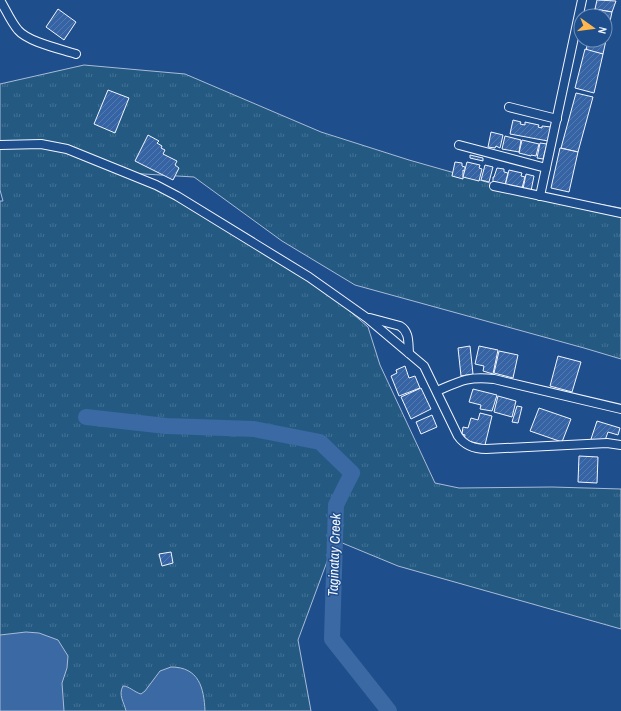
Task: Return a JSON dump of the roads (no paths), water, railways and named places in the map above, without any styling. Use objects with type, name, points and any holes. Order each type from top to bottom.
[{"type":"street","points":[[0,0],[13,23],[22,34],[33,40],[76,54]]},
{"type":"street","points":[[540,196],[582,0]]},
{"type":"street","points":[[509,107],[557,119]]},
{"type":"street","points":[[0,146],[41,144],[60,147],[156,185],[177,196],[309,277],[367,318],[424,366],[458,436],[467,445],[476,449],[607,443],[621,445]]},
{"type":"street","points":[[459,144],[546,168]]},
{"type":"street","points":[[494,186],[621,213]]},
{"type":"street","points":[[367,318],[404,328],[407,333],[409,353]]},
{"type":"street","points":[[437,391],[465,380],[478,377],[494,379],[621,409]]},
{"type":"waterway","name":"Taginatay Creek","points":[[86,417],[166,426],[254,429],[320,442],[352,473],[336,505],[332,639],[389,711]]}]
